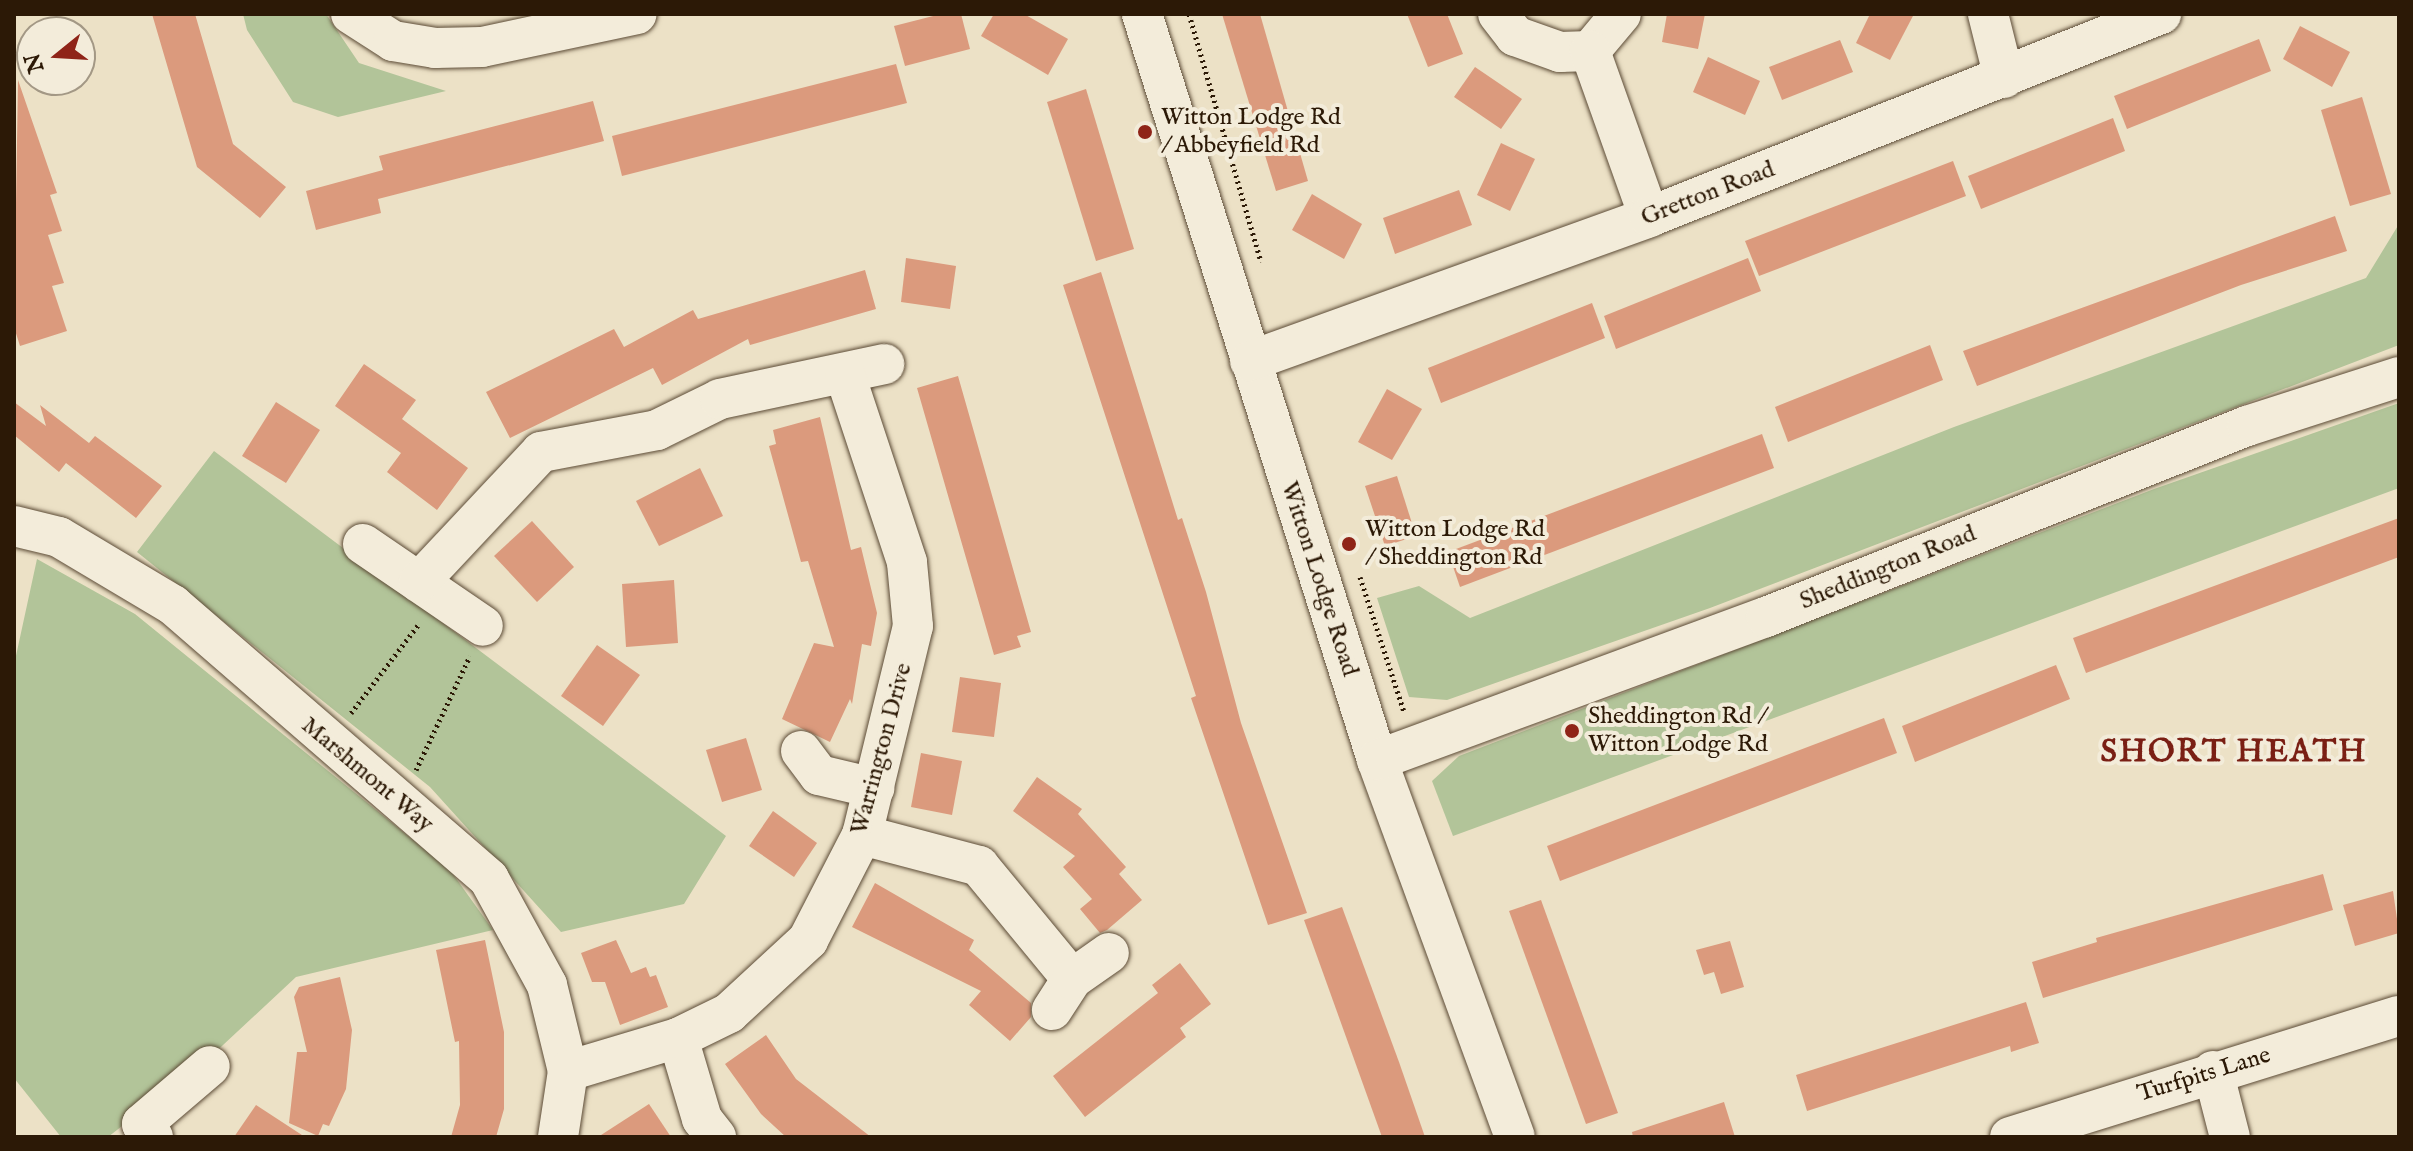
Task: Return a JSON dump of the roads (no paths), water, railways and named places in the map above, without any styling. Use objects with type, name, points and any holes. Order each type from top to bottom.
[{"type":"street","points":[[351,14],[393,41],[435,48],[482,47],[637,14]]},
{"type":"street","name":"Witton Lodge Road","points":[[1142,14],[1377,760],[1515,1137]]},
{"type":"street","points":[[1498,14],[1515,36],[1537,47],[1590,51]]},
{"type":"street","points":[[1590,51],[1621,14]]},
{"type":"street","points":[[1988,14],[2004,78]]},
{"type":"street","name":"Gretton Road","points":[[1250,361],[1649,217],[2161,14]]},
{"type":"street","points":[[1590,51],[1649,217]]},
{"type":"street","points":[[430,589],[541,452],[657,430],[720,399],[845,375],[884,364]]},
{"type":"street","name":"Warrington Drive","points":[[568,1071],[678,1038],[729,1013],[808,940],[862,835],[913,626],[907,562],[845,375]]},
{"type":"street","name":"Sheddington Road","points":[[1377,760],[1766,617],[2247,426],[2399,377]]},
{"type":"street","name":"Marshmont Way","points":[[14,526],[59,537],[173,605],[489,879],[547,985],[568,1071],[558,1137]]},
{"type":"street","points":[[363,544],[483,626]]},
{"type":"street","points":[[801,751],[819,775],[874,788]]},
{"type":"street","points":[[862,835],[979,866],[1062,995],[1109,953]]},
{"type":"street","name":"Turfpits Lane","points":[[2010,1137],[2213,1071],[2399,1016]]},
{"type":"street","points":[[678,1038],[702,1119],[716,1137]]},
{"type":"street","points":[[142,1133],[210,1066]]},
{"type":"street","points":[[2213,1071],[2230,1137]]},
{"type":"place","name":"Witton Lodge Rd / Abbeyfield Rd","points":[[1145,132]]},
{"type":"place","name":"Witton Lodge Rd / Sheddington Rd","points":[[1349,544]]},
{"type":"place","name":"Sheddington Rd / Witton Lodge Rd","points":[[1572,731]]},
{"type":"district","name":"SHORT HEATH","points":[[2234,753]]}]
